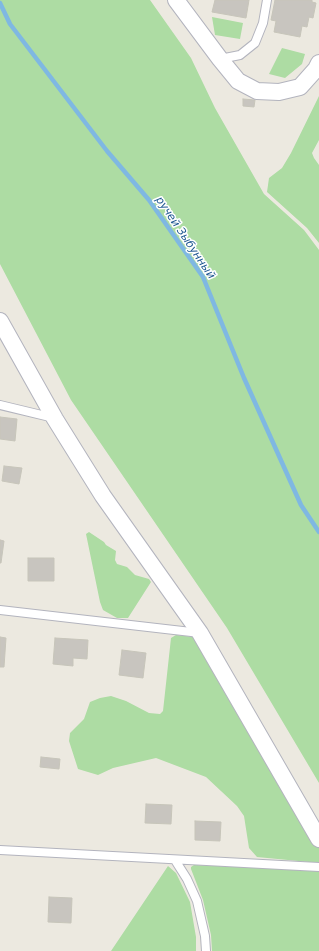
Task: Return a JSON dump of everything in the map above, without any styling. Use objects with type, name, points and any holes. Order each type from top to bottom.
[{"type":"street","points":[[176,0],[238,81],[257,91],[279,92],[300,87],[316,69],[319,63]]},
{"type":"street","points":[[0,320],[55,419],[103,496],[200,633],[319,839]]},
{"type":"lane","points":[[220,59],[240,55],[255,43],[263,23],[267,0]]},
{"type":"lane","points":[[0,405],[55,419]]},
{"type":"lane","points":[[0,610],[200,633]]},
{"type":"lane","points":[[0,850],[319,867]]},
{"type":"lane","points":[[175,860],[188,878],[197,901],[205,936],[206,951]]},
{"type":"green space","points":[[0,0],[150,0],[191,58],[215,108],[264,194],[304,230],[319,250],[319,783],[227,628],[71,400],[0,264]]},
{"type":"green space","points":[[212,17],[243,23],[240,39],[215,35]]},
{"type":"green space","points":[[282,48],[305,54],[302,64],[285,78],[269,74]]},
{"type":"green space","points":[[319,96],[319,140],[312,153],[319,165],[319,243],[307,228],[267,192],[269,178],[282,168]]},
{"type":"green space","points":[[89,532],[116,551],[115,560],[117,564],[127,567],[135,575],[149,579],[151,582],[128,618],[117,618],[103,610],[86,534]]},
{"type":"green space","points":[[176,635],[194,637],[319,847],[319,863],[257,857],[249,848],[244,816],[237,806],[206,777],[156,758],[113,768],[98,775],[78,769],[69,741],[70,733],[84,719],[90,702],[111,696],[126,701],[149,713],[160,714],[163,711],[171,638]]},
{"type":"green space","points":[[194,865],[319,870],[319,951],[212,951],[211,935],[203,900],[191,869]]},
{"type":"green space","points":[[168,866],[176,873],[190,902],[196,937],[196,951],[111,951]]},
{"type":"building","points":[[215,0],[249,0],[246,18],[212,12]]},
{"type":"building","points":[[275,0],[312,0],[312,2],[316,3],[313,18],[309,17],[307,27],[302,26],[300,37],[274,32],[276,21],[271,20]]},
{"type":"building","points":[[243,99],[255,100],[254,107],[243,106]]},
{"type":"building","points":[[0,417],[17,419],[15,441],[0,439]]},
{"type":"building","points":[[4,466],[22,468],[19,484],[2,481]]},
{"type":"building","points":[[0,540],[4,541],[1,563],[0,563]]},
{"type":"building","points":[[28,558],[54,558],[54,581],[28,581]]},
{"type":"building","points":[[0,637],[6,638],[4,667],[0,667]]},
{"type":"building","points":[[55,638],[88,640],[87,659],[73,658],[73,666],[53,664]]},
{"type":"building","points":[[122,650],[146,653],[143,678],[119,675]]},
{"type":"building","points":[[41,757],[60,759],[59,769],[40,767]]},
{"type":"building","points":[[146,804],[172,805],[171,824],[145,823]]},
{"type":"building","points":[[195,821],[221,822],[220,841],[195,840]]},
{"type":"building","points":[[49,897],[72,898],[71,923],[48,922]]},
{"type":"waterway","name":"ручей Зыбунный","points":[[0,3],[10,24],[107,151],[149,200],[203,277],[244,378],[301,505],[319,532]]}]
